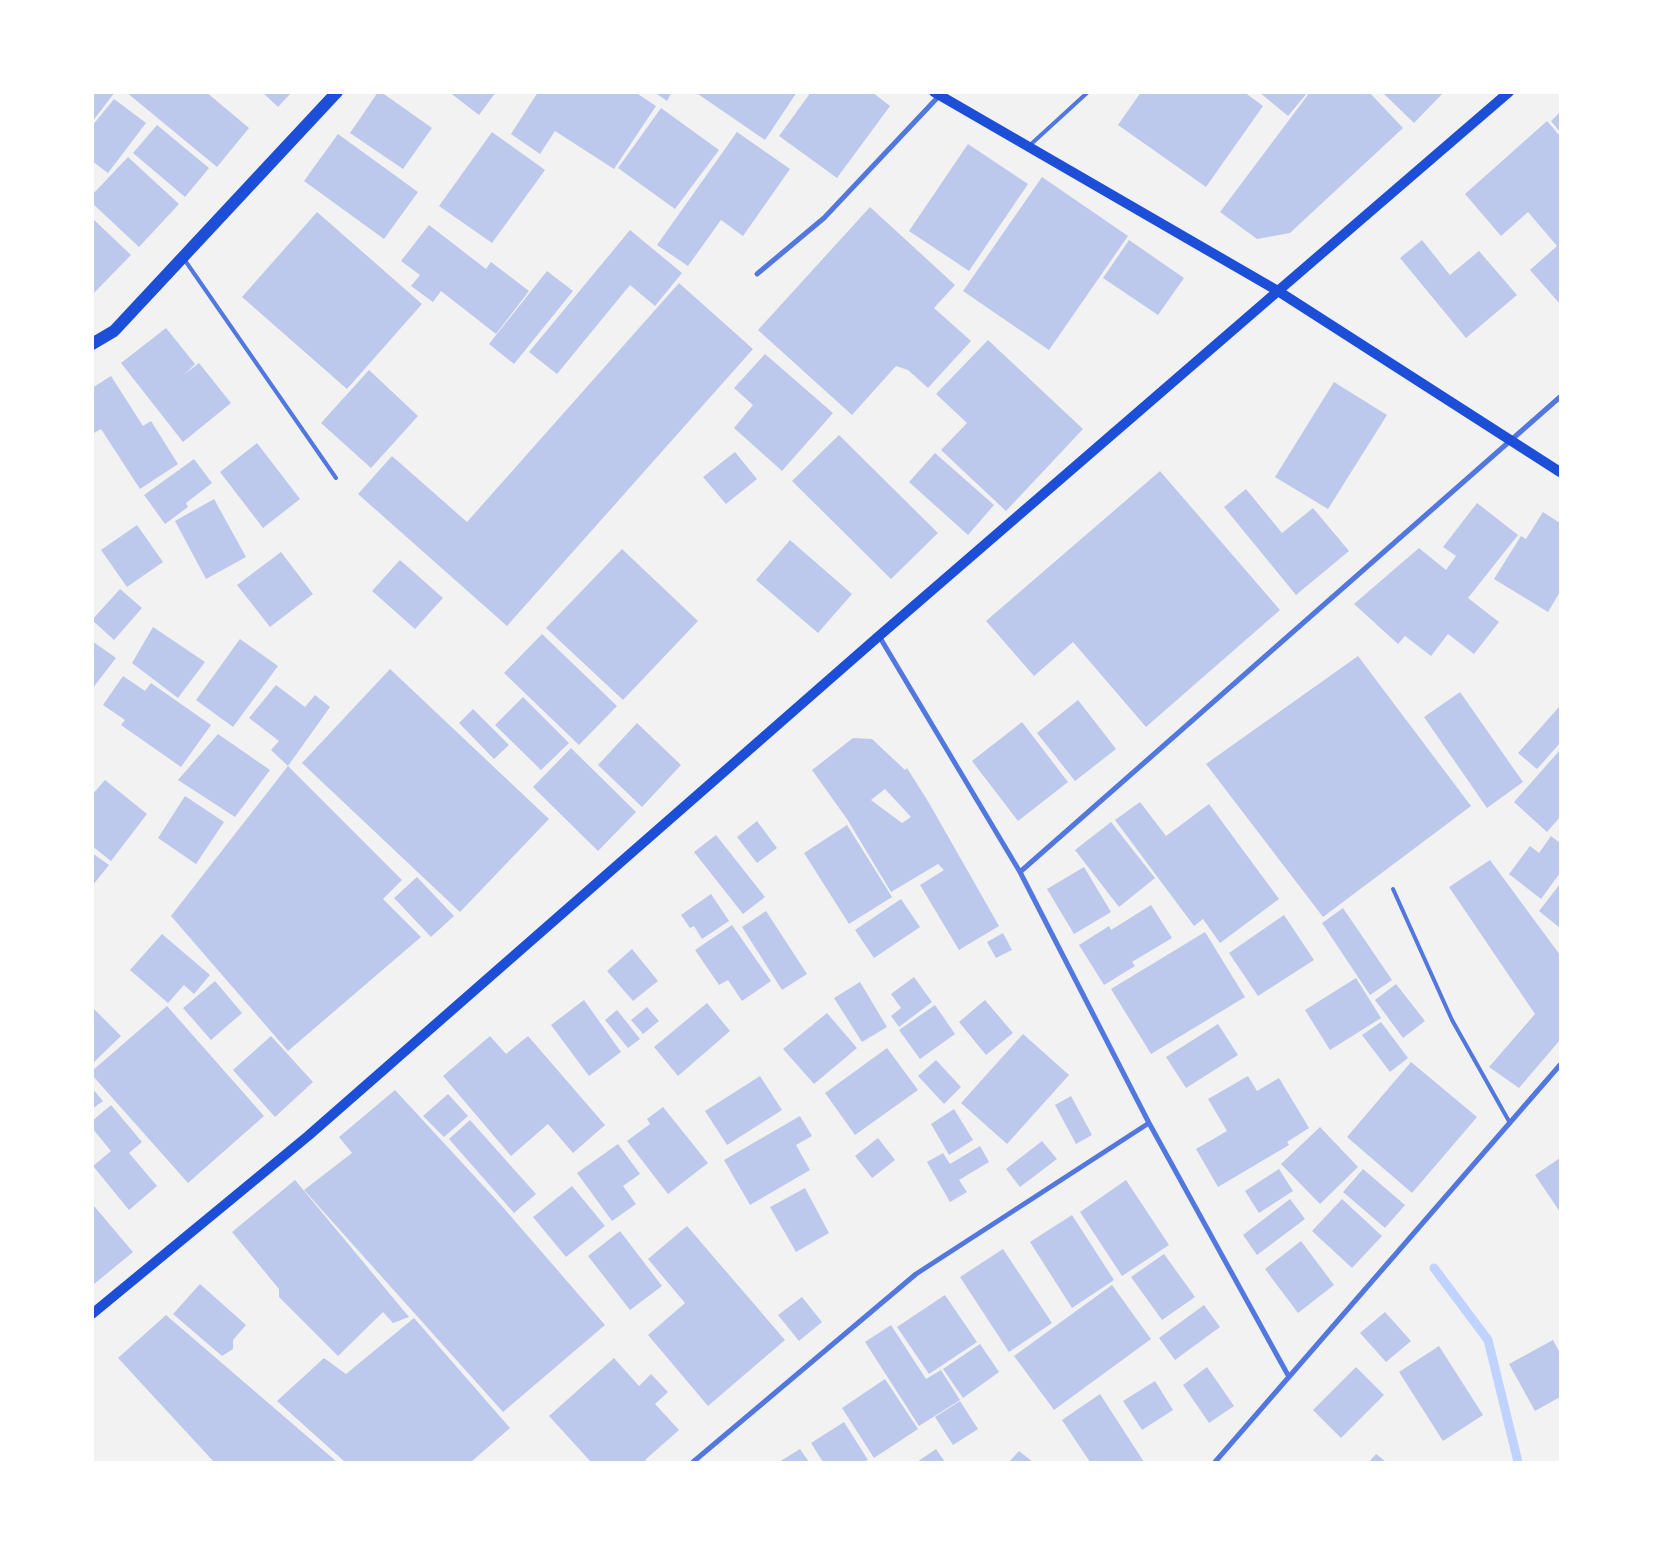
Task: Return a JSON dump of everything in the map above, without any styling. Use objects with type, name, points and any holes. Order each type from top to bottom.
[{"type":"main road","points":[[92,344],[114,332],[337,92]]},
{"type":"main road","points":[[92,1314],[308,1136],[879,636],[1509,92]]},
{"type":"main road","points":[[936,94],[1278,291],[1560,472]]},
{"type":"street","points":[[757,274],[824,218],[936,94]]},
{"type":"street","points":[[1020,872],[1560,397]]},
{"type":"street","points":[[879,636],[1020,872],[1149,1123],[1289,1377]]},
{"type":"street","points":[[1215,1462],[1560,1066]]},
{"type":"street","points":[[694,1462],[916,1274],[1149,1123]]},
{"type":"lane","points":[[1028,147],[1088,92]]},
{"type":"lane","points":[[182,257],[336,478]]},
{"type":"lane","points":[[1393,889],[1452,1020],[1510,1123]]},
{"type":"building","points":[[92,92],[115,92],[92,122]]},
{"type":"building","points":[[126,92],[206,92],[249,128],[217,167]]},
{"type":"building","points":[[262,92],[292,92],[278,107]]},
{"type":"building","points":[[378,92],[381,92],[432,128],[403,169],[350,133]]},
{"type":"building","points":[[449,92],[496,92],[479,115]]},
{"type":"building","points":[[538,92],[635,92],[656,106],[614,169],[555,131],[540,154],[511,134]]},
{"type":"building","points":[[654,92],[672,92],[667,101]]},
{"type":"building","points":[[695,92],[797,92],[765,140]]},
{"type":"building","points":[[811,92],[872,92],[890,106],[837,178],[779,136]]},
{"type":"building","points":[[1141,92],[1244,92],[1263,106],[1206,187],[1118,125]]},
{"type":"building","points":[[1259,92],[1308,92],[1288,116]]},
{"type":"building","points":[[1310,92],[1369,92],[1403,128],[1290,233],[1257,239],[1220,212]]},
{"type":"building","points":[[1382,92],[1444,92],[1414,123]]},
{"type":"building","points":[[114,99],[146,123],[108,173],[92,161],[92,126]]},
{"type":"building","points":[[661,108],[719,150],[675,209],[618,168]]},
{"type":"building","points":[[1560,112],[1560,132],[1551,121]]},
{"type":"building","points":[[1547,121],[1560,136],[1560,304],[1530,270],[1557,246],[1528,212],[1501,236],[1465,194]]},
{"type":"building","points":[[157,125],[209,168],[185,197],[133,153]]},
{"type":"building","points":[[492,132],[545,170],[492,243],[439,206]]},
{"type":"building","points":[[737,132],[790,169],[743,236],[721,220],[688,266],[657,245]]},
{"type":"building","points":[[338,134],[418,192],[384,239],[304,181]]},
{"type":"building","points":[[968,144],[1028,184],[969,271],[909,231]]},
{"type":"building","points":[[128,157],[179,204],[139,247],[92,203],[92,195]]},
{"type":"building","points":[[1042,177],[1128,236],[1049,350],[963,291]]},
{"type":"building","points":[[870,207],[955,285],[934,308],[971,341],[928,388],[908,370],[896,366],[852,415],[758,330]]},
{"type":"building","points":[[317,212],[422,304],[347,389],[242,297]]},
{"type":"building","points":[[92,218],[131,255],[92,295]]},
{"type":"building","points":[[429,225],[486,269],[491,262],[529,291],[496,334],[441,291],[433,302],[411,286],[420,275],[401,261]]},
{"type":"building","points":[[630,230],[682,273],[655,306],[630,285],[557,374],[529,352]]},
{"type":"building","points":[[1129,240],[1184,278],[1158,315],[1103,278]]},
{"type":"building","points":[[1422,240],[1450,275],[1479,251],[1517,295],[1466,338],[1400,258]]},
{"type":"building","points":[[547,271],[573,291],[514,364],[489,344]]},
{"type":"building","points":[[679,283],[753,349],[507,626],[358,494],[392,456],[467,522]]},
{"type":"building","points":[[166,328],[195,364],[185,374],[199,363],[231,403],[183,442],[121,363]]},
{"type":"building","points":[[988,340],[1083,429],[1006,511],[941,450],[967,423],[936,394]]},
{"type":"building","points":[[765,354],[833,413],[782,471],[734,428],[753,405],[734,388]]},
{"type":"building","points":[[369,370],[418,416],[371,468],[321,423]]},
{"type":"building","points":[[111,376],[143,426],[151,421],[178,464],[140,489],[101,429],[92,434],[92,388]]},
{"type":"building","points":[[1334,382],[1387,415],[1328,509],[1275,477]]},
{"type":"building","points":[[839,435],[938,533],[891,579],[792,481]]},
{"type":"building","points":[[257,443],[300,499],[263,528],[220,472]]},
{"type":"building","points":[[735,452],[757,479],[726,504],[703,477]]},
{"type":"building","points":[[935,453],[994,505],[968,535],[909,482]]},
{"type":"building","points":[[194,459],[212,483],[186,503],[188,507],[165,524],[144,495]]},
{"type":"building","points":[[1160,471],[1280,610],[1146,727],[1073,642],[1034,676],[986,621]]},
{"type":"building","points":[[1246,489],[1282,533],[1313,508],[1349,551],[1296,595],[1224,507]]},
{"type":"building","points":[[214,499],[246,557],[206,579],[175,521]]},
{"type":"building","points":[[1477,503],[1518,535],[1468,598],[1499,622],[1474,654],[1448,634],[1431,656],[1405,636],[1398,644],[1354,604],[1419,548],[1446,570],[1456,556],[1443,547]]},
{"type":"building","points":[[1543,512],[1560,523],[1560,592],[1548,612],[1494,579],[1521,536],[1526,539]]},
{"type":"building","points":[[137,525],[163,562],[127,587],[101,550]]},
{"type":"building","points":[[790,540],[852,594],[818,633],[756,580]]},
{"type":"building","points":[[622,549],[698,621],[623,700],[546,628]]},
{"type":"building","points":[[281,552],[313,594],[270,627],[237,585]]},
{"type":"building","points":[[400,560],[443,598],[415,629],[372,591]]},
{"type":"building","points":[[120,589],[142,608],[114,640],[92,620]]},
{"type":"building","points":[[153,627],[205,662],[178,698],[132,663]]},
{"type":"building","points":[[542,634],[617,706],[579,745],[504,673]]},
{"type":"building","points":[[240,639],[278,666],[233,727],[196,700]]},
{"type":"building","points":[[92,641],[116,658],[92,689]]},
{"type":"building","points":[[1358,656],[1471,806],[1323,917],[1206,764]]},
{"type":"building","points":[[390,669],[549,819],[460,912],[302,763]]},
{"type":"building","points":[[123,676],[145,691],[151,683],[211,725],[181,767],[121,725],[125,720],[103,705]]},
{"type":"building","points":[[276,685],[305,707],[315,695],[330,707],[288,766],[271,750],[279,741],[249,718]]},
{"type":"building","points":[[1460,692],[1523,782],[1487,808],[1424,717]]},
{"type":"building","points":[[523,697],[569,743],[541,770],[495,725]]},
{"type":"building","points":[[1078,700],[1116,749],[1075,781],[1037,733]]},
{"type":"building","points":[[1559,707],[1560,743],[1537,769],[1518,753]]},
{"type":"building","points":[[473,709],[509,745],[494,759],[459,723]]},
{"type":"building","points":[[1022,722],[1068,782],[1018,821],[972,761]]},
{"type":"building","points":[[637,723],[681,765],[642,807],[598,765]]},
{"type":"building","points":[[218,734],[270,770],[235,817],[178,780]]},
{"type":"building","points":[[853,738],[872,739],[905,770],[907,768],[999,926],[959,950],[920,885],[944,870],[938,864],[891,892],[847,819],[812,770]],"holes":[[[885,789],[911,817],[902,823],[871,800]]]},
{"type":"building","points":[[571,748],[636,812],[598,851],[533,787]]},
{"type":"building","points":[[1560,750],[1560,817],[1547,832],[1514,802]]},
{"type":"building","points":[[288,766],[402,880],[383,899],[421,937],[288,1051],[171,916]]},
{"type":"building","points":[[105,780],[147,814],[111,861],[92,846],[92,795]]},
{"type":"building","points":[[185,796],[224,822],[196,864],[158,838]]},
{"type":"building","points":[[1140,802],[1166,836],[1209,804],[1279,899],[1220,943],[1203,919],[1194,926],[1115,820]]},
{"type":"building","points":[[757,821],[777,848],[757,863],[737,837]]},
{"type":"building","points":[[1111,822],[1155,878],[1119,907],[1075,850]]},
{"type":"building","points":[[847,825],[892,897],[849,924],[804,853]]},
{"type":"building","points":[[716,835],[765,897],[743,914],[694,852]]},
{"type":"building","points":[[1551,836],[1560,843],[1560,873],[1541,899],[1509,874],[1530,846],[1539,853]]},
{"type":"building","points":[[92,853],[109,865],[92,886]]},
{"type":"building","points":[[1490,860],[1560,955],[1560,1040],[1519,1088],[1489,1067],[1535,1014],[1449,887]]},
{"type":"building","points":[[1084,867],[1111,912],[1074,934],[1047,889]]},
{"type":"building","points":[[417,877],[454,916],[431,937],[394,898]]},
{"type":"building","points":[[1560,884],[1560,928],[1539,911]]},
{"type":"building","points":[[711,894],[729,921],[702,939],[694,926],[690,928],[681,915]]},
{"type":"building","points":[[901,899],[920,927],[874,958],[855,930]]},
{"type":"building","points":[[1151,905],[1172,938],[1132,962],[1135,966],[1104,985],[1079,945],[1109,926],[1111,930]]},
{"type":"building","points":[[1343,908],[1392,980],[1370,995],[1322,923]]},
{"type":"building","points":[[766,911],[807,974],[782,990],[742,927]]},
{"type":"building","points":[[1284,915],[1314,960],[1258,996],[1229,953]]},
{"type":"building","points":[[732,925],[771,981],[742,1001],[728,980],[719,985],[695,950]]},
{"type":"building","points":[[1205,932],[1245,997],[1151,1054],[1111,989]]},
{"type":"building","points":[[1003,933],[1012,950],[996,958],[987,942]]},
{"type":"building","points":[[162,934],[210,975],[194,994],[184,985],[168,1003],[130,970]]},
{"type":"building","points":[[632,949],[658,981],[633,1001],[607,971]]},
{"type":"building","points":[[914,977],[932,1002],[899,1027],[891,1016],[901,1008],[891,994]]},
{"type":"building","points":[[1356,978],[1381,1018],[1330,1050],[1305,1010]]},
{"type":"building","points":[[215,981],[242,1013],[211,1040],[183,1008]]},
{"type":"building","points":[[860,982],[887,1027],[862,1042],[834,998]]},
{"type":"building","points":[[1396,984],[1425,1021],[1403,1038],[1375,1000]]},
{"type":"building","points":[[584,1000],[621,1052],[589,1076],[551,1025]]},
{"type":"building","points":[[985,1000],[1013,1033],[986,1055],[959,1022]]},
{"type":"building","points":[[707,1003],[730,1031],[678,1076],[654,1047]]},
{"type":"building","points":[[935,1005],[955,1034],[920,1059],[899,1030]]},
{"type":"building","points":[[167,1006],[264,1116],[188,1183],[92,1075],[92,1071]]},
{"type":"building","points":[[92,1007],[121,1036],[92,1064]]},
{"type":"building","points":[[647,1007],[659,1021],[643,1034],[631,1020]]},
{"type":"building","points":[[617,1010],[640,1039],[628,1048],[605,1020]]},
{"type":"building","points":[[827,1013],[857,1048],[814,1084],[783,1049]]},
{"type":"building","points":[[1381,1022],[1408,1058],[1390,1072],[1362,1035]]},
{"type":"building","points":[[1218,1024],[1238,1055],[1186,1088],[1166,1057]]},
{"type":"building","points":[[1023,1034],[1069,1075],[1007,1144],[961,1103]]},
{"type":"building","points":[[271,1036],[313,1082],[275,1117],[233,1070]]},
{"type":"building","points":[[490,1036],[506,1054],[528,1036],[605,1125],[573,1153],[548,1124],[511,1156],[443,1076]]},
{"type":"building","points":[[887,1048],[918,1090],[855,1135],[825,1093]]},
{"type":"building","points":[[936,1060],[961,1087],[944,1104],[918,1076]]},
{"type":"building","points":[[1411,1062],[1477,1117],[1412,1193],[1347,1137]]},
{"type":"building","points":[[760,1076],[782,1110],[727,1145],[705,1111]]},
{"type":"building","points":[[1248,1076],[1257,1091],[1279,1078],[1309,1128],[1287,1142],[1289,1145],[1218,1187],[1196,1149],[1227,1131],[1208,1099]]},
{"type":"building","points":[[92,1088],[103,1101],[92,1109]]},
{"type":"building","points":[[395,1090],[501,1205],[605,1325],[503,1412],[304,1190],[352,1153],[339,1137]]},
{"type":"building","points":[[448,1094],[468,1116],[444,1137],[423,1116]]},
{"type":"building","points":[[1071,1096],[1092,1135],[1076,1144],[1055,1105]]},
{"type":"building","points":[[111,1105],[142,1142],[129,1153],[157,1186],[129,1210],[93,1166],[111,1151],[92,1128],[92,1121]]},
{"type":"building","points":[[663,1107],[708,1163],[668,1194],[627,1141],[650,1124],[647,1119]]},
{"type":"building","points":[[954,1109],[973,1140],[949,1155],[931,1124]]},
{"type":"building","points":[[800,1116],[812,1136],[796,1145],[810,1170],[750,1205],[724,1160]]},
{"type":"building","points":[[470,1120],[536,1194],[514,1213],[449,1139]]},
{"type":"building","points":[[1320,1127],[1358,1167],[1320,1204],[1281,1164]]},
{"type":"building","points":[[878,1138],[895,1160],[872,1178],[855,1156]]},
{"type":"building","points":[[1042,1141],[1057,1159],[1020,1187],[1006,1169]]},
{"type":"building","points":[[618,1144],[640,1174],[623,1186],[636,1204],[612,1221],[577,1173]]},
{"type":"building","points":[[980,1146],[989,1162],[959,1180],[967,1192],[950,1202],[927,1162],[943,1153],[950,1164]]},
{"type":"building","points":[[1560,1158],[1560,1212],[1535,1175]]},
{"type":"building","points":[[1279,1169],[1293,1191],[1259,1213],[1245,1191]]},
{"type":"building","points":[[1363,1169],[1405,1205],[1385,1228],[1343,1192]]},
{"type":"building","points":[[295,1180],[409,1317],[393,1323],[383,1312],[338,1356],[279,1297],[279,1289],[232,1232]]},
{"type":"building","points":[[1126,1180],[1169,1245],[1122,1276],[1080,1212]]},
{"type":"building","points":[[572,1186],[605,1226],[566,1257],[533,1217]]},
{"type":"building","points":[[805,1188],[829,1233],[796,1252],[770,1207]]},
{"type":"building","points":[[1290,1199],[1305,1219],[1257,1255],[1243,1235]]},
{"type":"building","points":[[1342,1199],[1382,1236],[1352,1268],[1312,1231]]},
{"type":"building","points":[[94,1206],[133,1252],[93,1285],[92,1207]]},
{"type":"building","points":[[1072,1215],[1114,1280],[1072,1308],[1030,1242]]},
{"type":"building","points":[[687,1226],[785,1340],[708,1406],[648,1335],[685,1303],[648,1259]]},
{"type":"building","points":[[620,1231],[662,1286],[630,1310],[588,1256]]},
{"type":"building","points":[[1301,1241],[1334,1285],[1298,1313],[1265,1269]]},
{"type":"building","points":[[1003,1249],[1052,1323],[1009,1352],[960,1277]]},
{"type":"building","points":[[1164,1254],[1195,1297],[1162,1320],[1131,1277]]},
{"type":"building","points":[[200,1284],[246,1325],[233,1340],[233,1349],[222,1356],[173,1314]]},
{"type":"building","points":[[1112,1285],[1151,1339],[1054,1410],[1014,1356]]},
{"type":"building","points":[[945,1295],[977,1342],[929,1374],[897,1327]]},
{"type":"building","points":[[802,1297],[822,1322],[799,1341],[778,1315]]},
{"type":"building","points":[[1204,1305],[1220,1327],[1175,1360],[1159,1338]]},
{"type":"building","points":[[1385,1312],[1411,1341],[1386,1362],[1360,1333]]},
{"type":"building","points":[[166,1315],[337,1462],[214,1462],[118,1358]]},
{"type":"building","points":[[414,1318],[510,1428],[471,1462],[345,1462],[277,1401],[324,1358],[346,1374]]},
{"type":"building","points":[[891,1325],[926,1379],[941,1370],[960,1400],[919,1426],[865,1342]]},
{"type":"building","points":[[1553,1340],[1560,1353],[1560,1397],[1535,1411],[1509,1364]]},
{"type":"building","points":[[980,1344],[999,1372],[963,1398],[943,1369]]},
{"type":"building","points":[[1439,1346],[1483,1415],[1443,1441],[1399,1372]]},
{"type":"building","points":[[614,1358],[639,1386],[651,1374],[668,1392],[655,1404],[679,1430],[645,1460],[648,1462],[591,1462],[549,1416]]},
{"type":"building","points":[[1207,1367],[1234,1406],[1209,1423],[1183,1385]]},
{"type":"building","points":[[1356,1367],[1384,1395],[1341,1438],[1313,1410]]},
{"type":"building","points":[[885,1379],[918,1429],[874,1458],[842,1408]]},
{"type":"building","points":[[1155,1381],[1173,1410],[1142,1430],[1123,1401]]},
{"type":"building","points":[[1100,1394],[1144,1462],[1090,1462],[1062,1420]]},
{"type":"building","points":[[960,1401],[978,1429],[953,1445],[935,1417]]},
{"type":"building","points":[[844,1422],[868,1460],[863,1462],[823,1462],[811,1443]]},
{"type":"building","points":[[800,1449],[809,1462],[779,1462]]},
{"type":"building","points":[[936,1449],[945,1462],[917,1462]]},
{"type":"building","points":[[1019,1451],[1033,1462],[1009,1462]]},
{"type":"building","points":[[1376,1454],[1386,1462],[1369,1462]]},
{"type":"waterway","points":[[1434,1268],[1488,1340],[1518,1462]]}]
